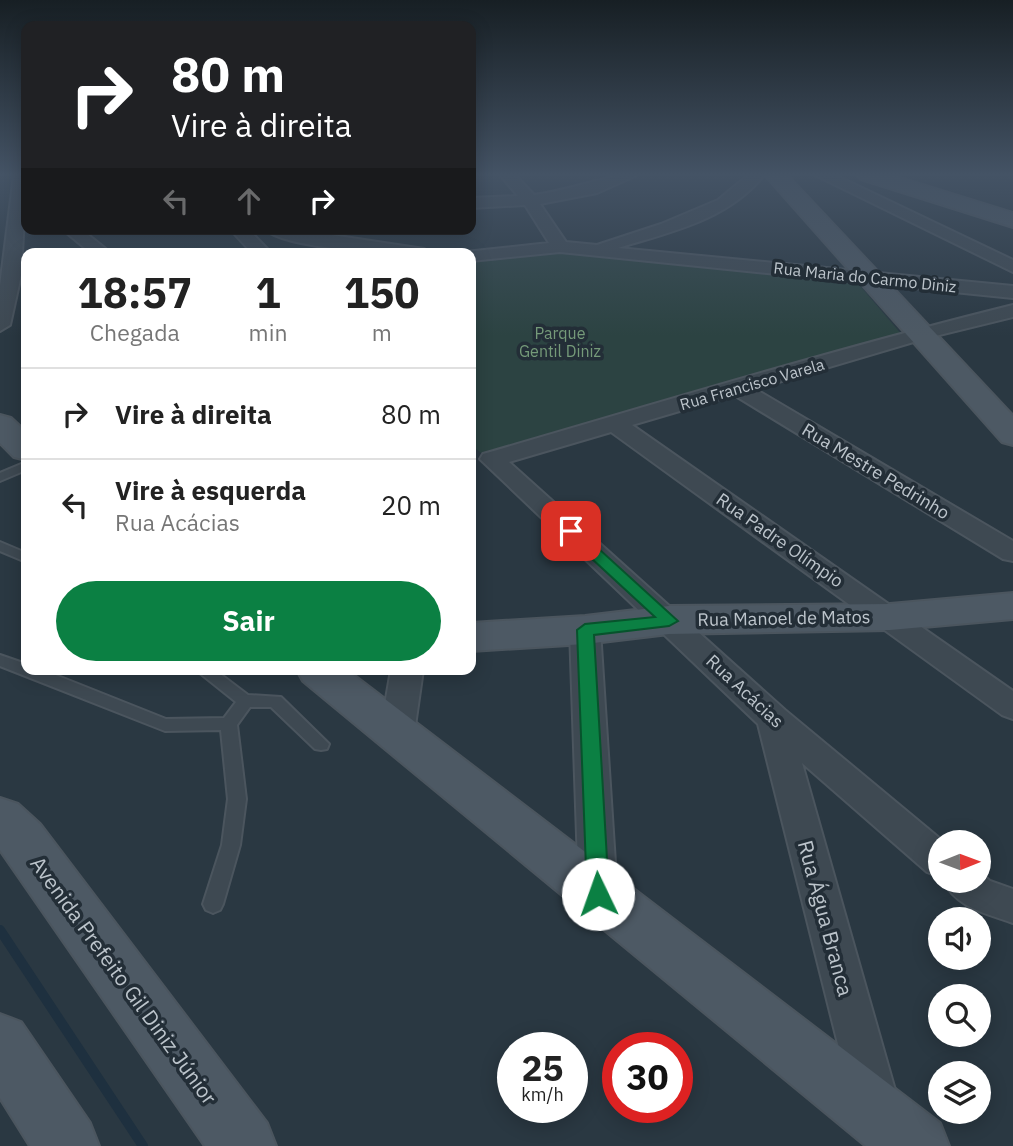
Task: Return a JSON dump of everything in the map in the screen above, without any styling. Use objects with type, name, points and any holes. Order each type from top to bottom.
[{"type":"main road","points":[[823,228],[1013,435]]},
{"type":"main road","points":[[0,425],[21,445]]},
{"type":"main road","name":"Rua Manoel de Matos","points":[[476,637],[585,630],[669,621],[890,617],[1013,606]]},
{"type":"main road","points":[[324,675],[898,1131]]},
{"type":"main road","name":"Avenida Prefeito Gil Diniz Júnior","points":[[0,818],[22,839],[244,1146]]},
{"type":"main road","points":[[0,1043],[62,1144]]},
{"type":"street","points":[[0,325],[15,228]]},
{"type":"street","points":[[548,228],[560,247]]},
{"type":"street","points":[[592,250],[662,228]]},
{"type":"street","points":[[933,228],[1013,267]]},
{"type":"street","points":[[78,235],[95,248]]},
{"type":"street","points":[[245,235],[257,248]]},
{"type":"street","points":[[295,235],[381,248]]},
{"type":"street","name":"Rua Maria do Carmo Diniz","points":[[476,255],[560,247],[1013,292]]},
{"type":"street","name":"Rua Francisco Varela","points":[[492,459],[920,334],[1013,311]]},
{"type":"street","name":"Rua Mestre Pedrinho","points":[[739,389],[1013,552]]},
{"type":"street","name":"Rua Padre Olímpio","points":[[614,423],[1013,706]]},
{"type":"street","name":"Rua Acácias","points":[[492,459],[773,719],[928,851]]},
{"type":"street","points":[[585,630],[598,894]]},
{"type":"street","points":[[397,733],[406,675]]},
{"type":"street","name":"Rua Água Branca","points":[[773,719],[898,1131]]},
{"type":"street","points":[[977,893],[1013,906]]},
{"type":"lane","points":[[0,477],[21,468]]},
{"type":"lane","points":[[0,546],[21,556]]},
{"type":"lane","points":[[0,660],[21,668]]},
{"type":"lane","points":[[40,675],[165,724],[229,724]]},
{"type":"lane","points":[[211,675],[245,701],[275,701],[321,744]]},
{"type":"lane","points":[[213,904],[231,845],[236,799],[229,724],[245,701]]},
{"type":"green space","name":"Parque Gentil Diniz","points":[[557,252],[855,280],[903,336],[485,456],[476,449],[476,260]]},
{"type":"waterway","points":[[0,930],[143,1146]]},
{"type":"route","points":[[571,531],[669,621],[585,630],[598,894]]}]
